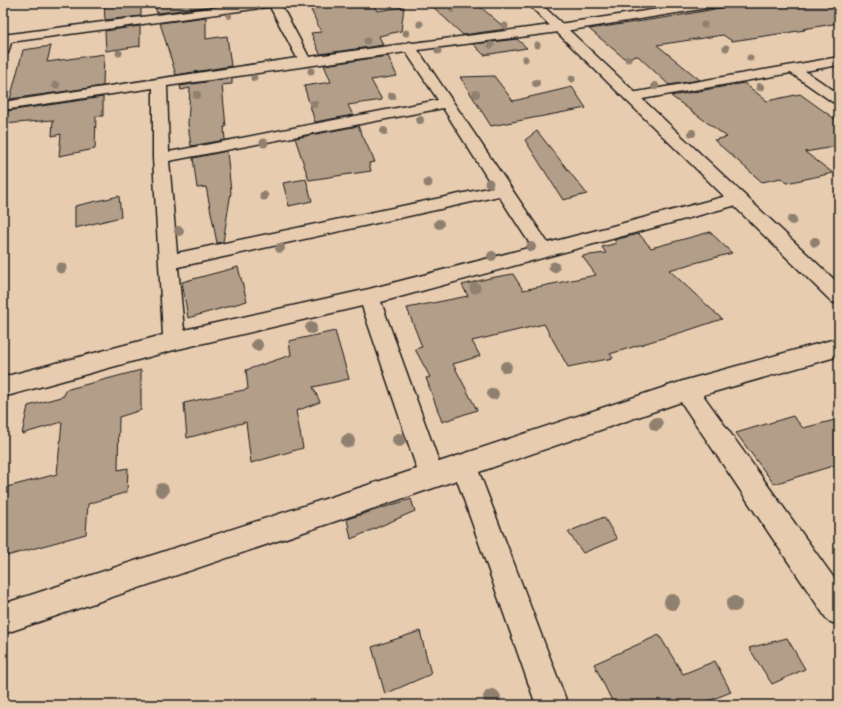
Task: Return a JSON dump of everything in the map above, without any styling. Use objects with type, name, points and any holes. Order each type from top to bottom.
[{"type":"street","points":[[4,42],[274,3],[305,61]]},
{"type":"street","points":[[533,3],[839,296]]},
{"type":"street","points":[[3,106],[409,46],[559,28],[720,3]]},
{"type":"street","points":[[409,46],[544,251]]},
{"type":"street","points":[[631,97],[839,61]]},
{"type":"street","points":[[793,69],[839,100]]},
{"type":"street","points":[[160,83],[161,158],[174,341]]},
{"type":"street","points":[[161,158],[447,103]]},
{"type":"street","points":[[168,262],[503,190]]},
{"type":"street","points":[[3,387],[174,341],[369,296],[738,199]]},
{"type":"street","points":[[369,296],[432,477]]},
{"type":"street","points":[[3,619],[432,477],[686,390],[839,347]]},
{"type":"street","points":[[686,390],[839,610]]},
{"type":"street","points":[[464,465],[552,705]]},
{"type":"building","points":[[104,3],[141,3],[141,16],[105,20]]},
{"type":"building","points":[[154,3],[206,3],[206,7],[157,13]]},
{"type":"building","points":[[308,3],[373,3],[377,11],[404,7],[401,31],[379,36],[383,45],[320,54],[311,33],[321,32]]},
{"type":"building","points":[[429,3],[476,3],[506,29],[463,35]]},
{"type":"building","points":[[748,3],[839,3],[839,23],[803,29],[805,30],[732,41],[723,35],[657,45],[700,80],[669,85],[638,56],[624,58],[589,29],[676,16]]},
{"type":"building","points":[[206,17],[206,39],[227,36],[231,66],[176,75],[160,23]]},
{"type":"building","points":[[140,26],[140,46],[106,51],[105,31]]},
{"type":"building","points":[[517,39],[527,48],[484,55],[473,44]]},
{"type":"building","points":[[51,46],[47,62],[104,54],[103,86],[10,99],[23,50]]},
{"type":"building","points":[[388,56],[397,76],[371,80],[382,100],[348,105],[353,115],[315,122],[304,86],[331,82],[324,65]]},
{"type":"building","points":[[494,76],[513,101],[572,87],[586,108],[491,126],[460,77]]},
{"type":"building","points":[[232,78],[232,84],[222,85],[226,127],[224,127],[225,140],[191,146],[188,124],[190,88],[181,90],[180,86]]},
{"type":"building","points":[[744,83],[767,101],[800,94],[839,122],[839,146],[805,152],[833,173],[787,183],[781,178],[762,182],[714,140],[727,137],[671,96]]},
{"type":"building","points":[[103,97],[103,116],[96,116],[95,149],[59,156],[61,134],[52,136],[53,120],[3,124],[7,111]]},
{"type":"building","points":[[358,126],[375,162],[369,163],[371,171],[309,180],[295,138]]},
{"type":"building","points":[[537,131],[587,194],[563,200],[525,140]]},
{"type":"building","points":[[227,151],[231,192],[223,242],[217,243],[206,187],[197,188],[193,158]]},
{"type":"building","points":[[306,179],[312,201],[289,206],[283,183]]},
{"type":"building","points":[[119,196],[121,217],[75,228],[75,206]]},
{"type":"building","points":[[710,232],[732,253],[669,270],[722,319],[610,354],[613,358],[568,367],[544,324],[472,341],[480,356],[453,364],[477,410],[442,422],[426,378],[430,377],[415,349],[422,347],[407,308],[468,296],[462,285],[490,278],[513,274],[523,290],[596,275],[582,256],[606,253],[602,247],[617,243],[614,240],[639,234],[651,248]]},
{"type":"building","points":[[238,267],[247,301],[188,318],[182,282]]},
{"type":"building","points":[[335,331],[349,379],[313,387],[320,402],[296,411],[303,448],[251,463],[246,422],[187,438],[184,403],[248,389],[246,370],[291,355],[289,341]]},
{"type":"building","points":[[141,370],[141,410],[119,417],[118,470],[128,468],[127,492],[88,504],[86,534],[3,557],[3,488],[57,474],[62,422],[22,434],[28,406],[64,396],[65,390]]},
{"type":"building","points":[[793,416],[803,428],[839,419],[839,464],[774,484],[736,433]]},
{"type":"building","points":[[411,499],[415,511],[351,539],[347,519]]},
{"type":"building","points":[[604,517],[617,539],[583,553],[568,532]]},
{"type":"building","points":[[420,631],[431,674],[385,694],[372,647]]},
{"type":"building","points":[[659,635],[683,674],[715,661],[731,692],[698,705],[614,705],[594,664]]},
{"type":"building","points":[[787,638],[805,669],[772,684],[749,648]]}]
